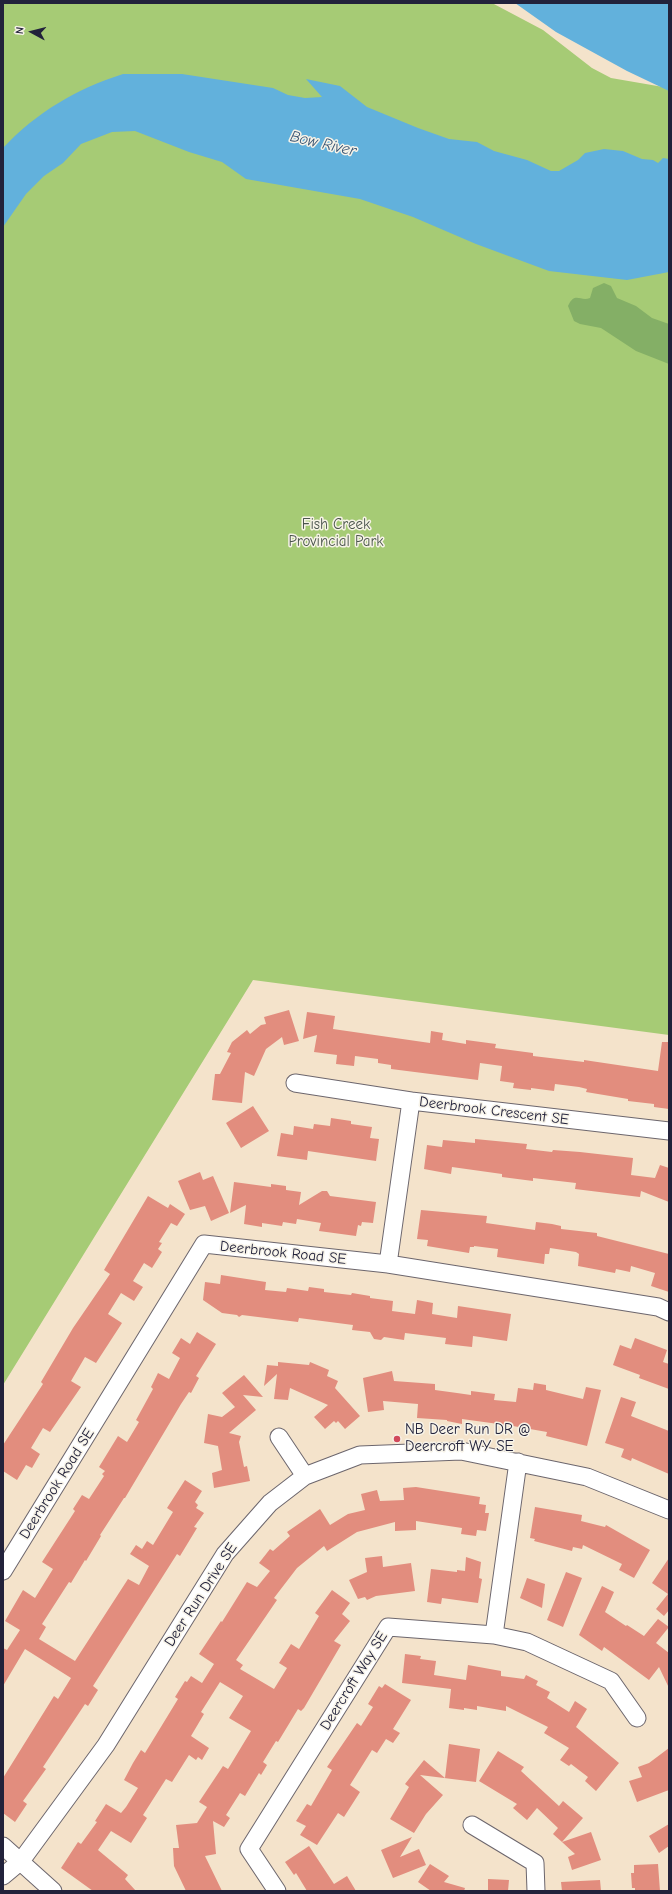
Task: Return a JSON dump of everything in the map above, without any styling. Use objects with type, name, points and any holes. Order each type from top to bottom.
[{"type":"street","points":[[295,1083],[411,1101]]},
{"type":"street","name":"Deerbrook Crescent SE","points":[[388,1264],[411,1101],[669,1131]]},
{"type":"street","name":"Deerbrook Road SE","points":[[3,1571],[204,1244],[388,1264],[658,1307],[669,1312]]},
{"type":"street","points":[[279,1437],[305,1476]]},
{"type":"street","name":"Deer Run Drive SE","points":[[3,1876],[21,1861],[106,1744],[225,1554],[270,1503],[305,1476],[360,1455],[461,1451],[587,1477],[669,1510]]},
{"type":"street","points":[[518,1462],[494,1635],[527,1642],[611,1681],[637,1718]]},
{"type":"street","name":"Deercroft Way SE","points":[[277,1891],[249,1849],[388,1627],[494,1635]]},
{"type":"street","points":[[472,1825],[535,1863],[536,1891]]},
{"type":"street","points":[[3,1846],[53,1891]]},
{"type":"green space","name":"Fish Creek Provincial Park","points":[[3,3],[492,3],[543,30],[592,68],[611,78],[669,88],[669,1035],[253,980],[3,1385]]},
{"type":"green space","points":[[604,283],[611,286],[617,298],[636,306],[652,318],[669,324],[669,364],[636,351],[601,328],[580,324],[574,321],[568,306],[573,299],[590,298],[593,288]]},
{"type":"water","points":[[515,3],[669,3],[669,91],[627,71],[556,32]]},
{"type":"water","name":"Bow River","points":[[123,74],[182,74],[273,88],[288,95],[305,98],[322,97],[306,79],[340,86],[367,107],[418,128],[449,139],[477,142],[494,151],[527,160],[551,171],[559,171],[578,160],[585,153],[604,149],[623,151],[642,159],[653,160],[658,163],[663,158],[669,159],[669,272],[627,280],[549,271],[476,244],[413,217],[360,199],[246,179],[222,162],[189,152],[135,131],[112,132],[81,144],[63,163],[44,176],[26,194],[3,227],[3,148],[29,123],[58,103],[89,87]]},
{"type":"building","points":[[289,1010],[299,1041],[284,1045],[282,1037],[266,1049],[254,1076],[245,1072],[242,1103],[212,1100],[215,1074],[220,1074],[231,1053],[227,1052],[232,1042],[247,1030],[250,1034],[261,1025],[266,1024],[264,1017]]},
{"type":"building","points":[[307,1012],[335,1016],[333,1029],[430,1043],[431,1031],[443,1033],[442,1040],[466,1044],[466,1040],[496,1044],[495,1048],[533,1053],[533,1056],[584,1062],[584,1060],[658,1071],[662,1042],[669,1042],[669,1109],[654,1107],[654,1104],[628,1101],[628,1099],[586,1092],[587,1089],[579,1087],[555,1084],[554,1091],[531,1088],[531,1090],[513,1088],[514,1083],[500,1081],[502,1066],[480,1063],[478,1080],[391,1069],[391,1065],[378,1063],[378,1059],[355,1056],[354,1066],[336,1064],[337,1055],[314,1052],[317,1035],[303,1039]]},
{"type":"building","points":[[253,1106],[269,1131],[241,1148],[226,1123]]},
{"type":"building","points":[[331,1118],[351,1121],[351,1124],[372,1127],[370,1138],[379,1139],[376,1161],[308,1151],[307,1160],[277,1156],[281,1133],[293,1135],[294,1126],[313,1129],[314,1124],[330,1126]]},
{"type":"building","points":[[475,1139],[527,1144],[526,1149],[552,1152],[553,1150],[580,1152],[633,1158],[631,1175],[655,1178],[660,1165],[669,1168],[669,1202],[641,1191],[640,1197],[575,1189],[576,1183],[533,1178],[533,1181],[502,1177],[502,1174],[452,1167],[451,1174],[424,1169],[427,1145],[442,1147],[443,1140],[475,1143]]},
{"type":"building","points":[[200,1172],[203,1180],[213,1176],[229,1213],[211,1221],[205,1206],[190,1210],[178,1181]]},
{"type":"building","points":[[234,1182],[271,1187],[271,1184],[286,1186],[286,1190],[301,1192],[299,1205],[322,1191],[327,1191],[330,1196],[376,1202],[373,1223],[362,1222],[361,1226],[358,1225],[356,1236],[319,1231],[321,1223],[297,1219],[296,1224],[283,1222],[282,1226],[262,1223],[262,1227],[244,1224],[246,1205],[230,1213]]},
{"type":"building","points":[[148,1196],[168,1208],[170,1204],[185,1214],[177,1226],[171,1223],[159,1242],[162,1243],[158,1249],[162,1252],[152,1268],[144,1263],[133,1281],[143,1287],[134,1301],[121,1293],[108,1314],[122,1323],[96,1363],[85,1357],[71,1381],[81,1387],[50,1432],[43,1428],[31,1448],[40,1454],[32,1468],[26,1465],[17,1480],[3,1471],[3,1445],[43,1384],[41,1382],[73,1328],[110,1274],[104,1270]]},
{"type":"building","points":[[421,1210],[487,1216],[486,1223],[535,1230],[536,1222],[552,1224],[561,1226],[561,1229],[597,1233],[597,1236],[669,1254],[669,1292],[651,1286],[655,1273],[631,1266],[630,1272],[616,1269],[615,1273],[578,1266],[579,1254],[576,1252],[550,1248],[549,1254],[545,1254],[544,1264],[497,1257],[498,1249],[474,1246],[470,1247],[469,1253],[427,1246],[428,1240],[417,1239]]},
{"type":"building","points":[[221,1275],[266,1282],[265,1290],[286,1292],[287,1288],[308,1291],[309,1287],[324,1289],[324,1292],[351,1295],[352,1293],[370,1296],[370,1298],[393,1301],[392,1311],[415,1314],[417,1300],[433,1303],[432,1314],[457,1318],[458,1306],[511,1314],[507,1341],[473,1336],[472,1347],[445,1344],[446,1338],[405,1333],[404,1340],[384,1337],[381,1340],[374,1339],[370,1332],[352,1330],[353,1325],[299,1318],[298,1322],[242,1315],[239,1317],[237,1315],[222,1313],[203,1300],[205,1282],[220,1284]]},
{"type":"building","points":[[197,1332],[216,1344],[196,1376],[199,1378],[191,1393],[189,1392],[181,1404],[125,1498],[100,1535],[101,1536],[86,1561],[85,1560],[71,1583],[69,1582],[42,1624],[46,1627],[39,1639],[75,1661],[128,1579],[139,1585],[149,1566],[130,1554],[136,1545],[142,1549],[147,1541],[153,1545],[173,1512],[167,1508],[185,1480],[202,1491],[195,1502],[198,1505],[196,1508],[204,1513],[194,1527],[197,1528],[180,1556],[177,1554],[93,1686],[98,1690],[88,1706],[85,1704],[43,1767],[46,1769],[23,1801],[27,1804],[15,1822],[3,1813],[3,1778],[54,1696],[58,1699],[71,1678],[25,1649],[3,1686],[3,1648],[7,1650],[20,1630],[5,1621],[23,1590],[35,1598],[53,1569],[42,1562],[75,1511],[73,1509],[82,1495],[89,1499],[104,1476],[102,1474],[105,1471],[99,1467],[118,1436],[127,1442],[139,1422],[136,1420],[153,1389],[151,1387],[158,1373],[169,1379],[180,1358],[172,1353],[181,1338],[190,1344]]},
{"type":"building","points":[[635,1338],[667,1350],[663,1362],[669,1364],[669,1389],[639,1378],[640,1375],[613,1365],[620,1345],[631,1349]]},
{"type":"building","points":[[278,1362],[309,1365],[310,1362],[329,1370],[327,1376],[338,1381],[335,1388],[360,1416],[345,1429],[338,1421],[336,1423],[334,1421],[325,1429],[314,1417],[328,1405],[290,1388],[288,1400],[274,1399],[277,1374],[264,1386],[267,1365],[278,1366]]},
{"type":"building","points":[[392,1371],[394,1381],[435,1384],[435,1390],[471,1395],[471,1391],[495,1394],[494,1400],[516,1402],[518,1388],[533,1390],[534,1383],[546,1385],[546,1390],[583,1399],[586,1387],[601,1390],[587,1446],[546,1436],[547,1432],[513,1426],[462,1419],[462,1424],[447,1420],[417,1418],[418,1404],[383,1401],[384,1410],[368,1412],[363,1378]]},
{"type":"building","points":[[244,1375],[263,1397],[243,1395],[256,1410],[229,1433],[241,1436],[239,1442],[244,1467],[247,1466],[250,1481],[214,1488],[212,1473],[222,1470],[218,1446],[204,1443],[208,1414],[222,1417],[235,1407],[222,1393]]},
{"type":"building","points":[[621,1397],[636,1402],[631,1416],[669,1431],[669,1474],[632,1458],[631,1461],[621,1457],[624,1449],[605,1443]]},
{"type":"building","points":[[416,1487],[480,1497],[479,1504],[486,1505],[485,1513],[489,1513],[486,1531],[477,1530],[476,1536],[461,1534],[462,1528],[416,1521],[416,1530],[395,1531],[395,1522],[357,1532],[327,1551],[324,1546],[297,1568],[274,1598],[277,1600],[236,1660],[243,1665],[240,1669],[274,1689],[287,1668],[279,1663],[291,1644],[299,1649],[319,1616],[315,1613],[332,1590],[350,1603],[342,1614],[350,1621],[334,1641],[341,1645],[304,1708],[301,1711],[298,1709],[278,1742],[276,1741],[263,1762],[267,1765],[261,1775],[259,1773],[245,1796],[240,1793],[226,1815],[230,1818],[224,1827],[213,1821],[216,1854],[205,1856],[222,1891],[186,1891],[174,1866],[173,1848],[179,1848],[176,1825],[197,1823],[207,1807],[199,1802],[223,1766],[228,1769],[251,1731],[229,1718],[243,1696],[220,1682],[201,1712],[204,1714],[191,1736],[209,1748],[202,1760],[198,1757],[196,1760],[189,1755],[172,1782],[166,1779],[143,1815],[147,1818],[131,1843],[111,1831],[98,1850],[128,1875],[125,1879],[136,1891],[93,1891],[61,1868],[78,1842],[81,1844],[97,1822],[95,1821],[106,1804],[121,1813],[126,1807],[138,1788],[124,1780],[133,1763],[141,1750],[145,1753],[178,1699],[175,1697],[185,1681],[187,1682],[191,1676],[202,1683],[214,1664],[199,1654],[221,1621],[222,1622],[247,1582],[257,1587],[270,1571],[259,1563],[270,1549],[273,1551],[290,1536],[287,1532],[320,1509],[330,1525],[348,1514],[365,1510],[361,1494],[377,1490],[380,1501],[404,1500],[403,1488]]},
{"type":"building","points":[[535,1507],[582,1515],[581,1521],[605,1527],[606,1525],[650,1550],[634,1578],[619,1570],[622,1564],[583,1545],[582,1549],[573,1547],[572,1551],[534,1541],[535,1539],[530,1538]]},
{"type":"building","points":[[382,1556],[383,1567],[411,1563],[415,1591],[376,1596],[367,1600],[365,1597],[358,1599],[349,1580],[367,1572],[365,1558]]},
{"type":"building","points":[[466,1557],[481,1562],[479,1578],[482,1579],[478,1603],[442,1598],[441,1604],[427,1602],[431,1569],[457,1572],[457,1570],[465,1571]]},
{"type":"building","points":[[669,1558],[669,1610],[664,1616],[656,1609],[668,1594],[652,1583]]},
{"type":"building","points":[[566,1572],[582,1578],[563,1627],[547,1620]]},
{"type":"building","points":[[527,1578],[545,1584],[542,1608],[520,1598]]},
{"type":"building","points":[[602,1586],[614,1592],[605,1612],[626,1626],[627,1625],[644,1636],[658,1619],[669,1627],[656,1643],[669,1653],[669,1688],[659,1667],[649,1680],[604,1647],[602,1651],[579,1635]]},
{"type":"building","points":[[405,1654],[421,1656],[420,1659],[436,1661],[434,1675],[466,1680],[468,1665],[501,1671],[501,1676],[524,1679],[526,1675],[538,1681],[536,1685],[550,1692],[547,1698],[569,1712],[575,1701],[587,1709],[576,1727],[619,1763],[596,1791],[585,1781],[588,1777],[571,1764],[569,1766],[560,1760],[569,1748],[544,1733],[548,1727],[506,1706],[506,1711],[477,1706],[477,1710],[449,1708],[451,1689],[402,1683]]},
{"type":"building","points":[[385,1684],[411,1700],[393,1729],[400,1733],[393,1743],[386,1739],[377,1753],[372,1750],[350,1785],[360,1792],[344,1817],[338,1813],[317,1845],[300,1835],[306,1826],[296,1821],[307,1804],[311,1806],[332,1770],[327,1767],[357,1723],[361,1726],[373,1707],[368,1704],[379,1686],[382,1688]]},
{"type":"building","points":[[449,1744],[480,1749],[476,1782],[420,1775],[443,1795],[426,1814],[414,1833],[390,1819],[409,1787],[405,1784],[424,1760],[445,1778]]},
{"type":"building","points":[[669,1748],[669,1790],[637,1802],[629,1781],[642,1777],[638,1767],[649,1763]]},
{"type":"building","points":[[498,1751],[524,1767],[521,1771],[559,1806],[563,1801],[583,1818],[562,1842],[553,1834],[558,1828],[537,1808],[527,1820],[513,1808],[517,1804],[479,1781]]},
{"type":"building","points":[[669,1824],[669,1846],[659,1853],[649,1836]]},
{"type":"building","points":[[591,1832],[601,1860],[572,1870],[568,1857],[575,1854],[562,1842]]},
{"type":"building","points":[[412,1837],[400,1857],[419,1849],[426,1865],[393,1878],[381,1850]]},
{"type":"building","points":[[309,1846],[334,1884],[347,1876],[356,1891],[307,1891],[296,1873],[294,1875],[285,1862]]},
{"type":"building","points":[[430,1864],[449,1876],[444,1882],[465,1888],[464,1891],[431,1891],[418,1882]]},
{"type":"building","points":[[658,1864],[660,1891],[635,1891],[635,1888],[632,1888],[631,1873],[634,1873],[634,1865]]},
{"type":"building","points":[[488,1879],[509,1880],[508,1891],[488,1891]]},
{"type":"building","points":[[600,1880],[601,1891],[562,1891],[561,1882]]},
{"type":"place","name":"NB Deer Run DR @ Deercroft WY SE","points":[[397,1439]]}]
